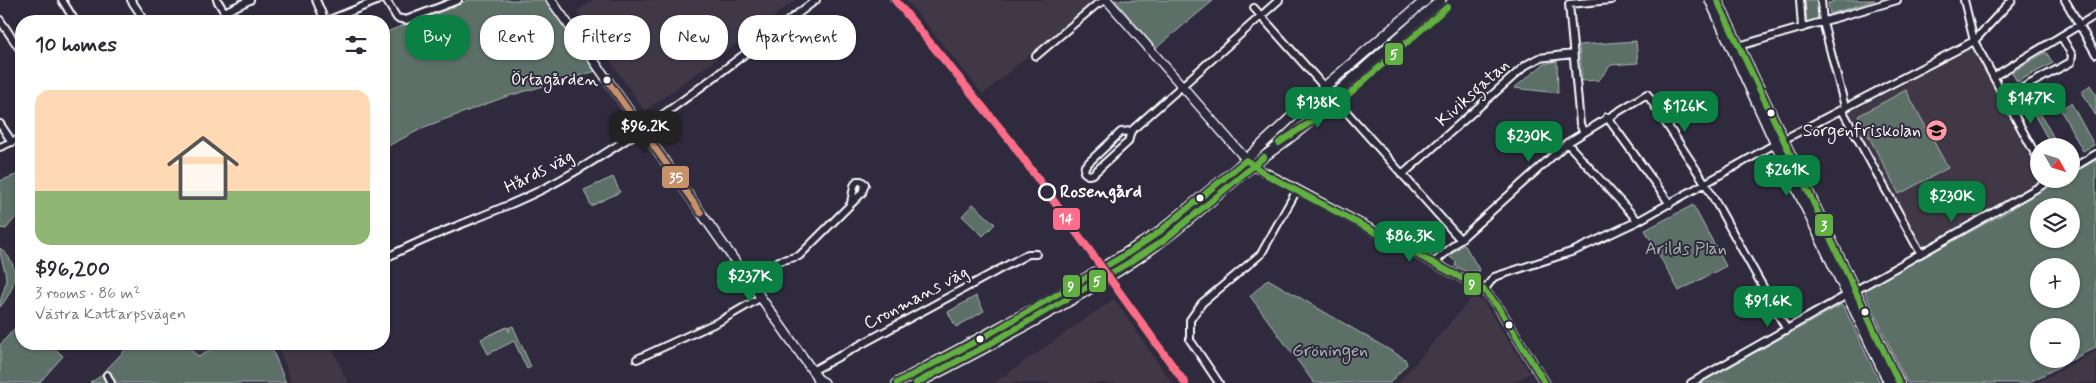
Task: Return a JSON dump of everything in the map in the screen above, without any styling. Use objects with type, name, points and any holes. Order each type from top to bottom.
[{"type":"main road","points":[[918,383],[1020,328],[1134,261],[1203,210],[1250,164],[1287,120],[1426,0]]},
{"type":"main road","points":[[898,383],[1014,321],[1125,255],[1158,232],[1320,112],[1333,96],[1441,0]]},
{"type":"main road","points":[[1710,0],[1851,292],[1899,383]]},
{"type":"main road","points":[[1717,0],[1739,46],[1779,142]]},
{"type":"main road","points":[[1851,292],[1889,383]]},
{"type":"street","points":[[62,0],[71,15]]},
{"type":"street","points":[[131,0],[141,15]]},
{"type":"street","points":[[217,0],[226,15]]},
{"type":"street","points":[[224,12],[250,0]]},
{"type":"street","points":[[316,0],[323,15]]},
{"type":"street","points":[[341,15],[379,0]]},
{"type":"street","points":[[386,0],[397,18],[406,20],[458,0]]},
{"type":"street","points":[[551,0],[818,380]]},
{"type":"street","name":"Hårds väg","points":[[390,256],[421,240],[542,189],[641,130],[816,0]]},
{"type":"street","points":[[1036,56],[1096,5],[1106,0],[1250,164],[1484,290],[1499,308],[1545,383]]},
{"type":"street","points":[[1131,131],[1121,132],[1085,166],[1084,172],[1088,175],[1093,174],[1128,142],[1131,131],[1279,0]]},
{"type":"street","points":[[1583,131],[1580,124],[1569,4],[1611,0]]},
{"type":"street","points":[[1800,0],[1802,28]]},
{"type":"street","points":[[1821,0],[1823,22],[1844,108],[1920,252]]},
{"type":"street","points":[[1739,46],[1897,0]]},
{"type":"street","points":[[1964,0],[1974,41],[2030,146]]},
{"type":"street","points":[[1484,290],[1494,277],[1574,251],[1638,221],[1779,142],[1974,41],[2012,0]]},
{"type":"street","points":[[2065,0],[2096,54]]},
{"type":"street","points":[[1254,8],[1459,238]]},
{"type":"street","points":[[1993,77],[2096,15]]},
{"type":"street","points":[[0,20],[15,43]]},
{"type":"street","points":[[2004,98],[2071,62],[2072,55],[2060,36]]},
{"type":"street","name":"Kiviksgatan","points":[[1402,175],[1526,65],[1539,58],[1573,54]]},
{"type":"street","points":[[1434,263],[1459,238],[1567,143],[1583,131],[1647,94],[1705,183],[1787,330]]},
{"type":"street","points":[[1607,117],[1670,204]]},
{"type":"street","points":[[0,124],[12,142]]},
{"type":"street","points":[[0,147],[15,141]]},
{"type":"street","points":[[1567,143],[1638,221]]},
{"type":"street","points":[[2080,163],[2096,154]]},
{"type":"street","points":[[1691,383],[2036,188]]},
{"type":"street","points":[[1218,383],[1190,340],[1190,320],[1202,304],[1261,254],[1297,190]]},
{"type":"street","points":[[749,282],[779,261],[799,256],[851,204]]},
{"type":"street","name":"Cronmans väg","points":[[818,380],[1028,254],[1036,254]]},
{"type":"street","points":[[637,359],[720,321],[760,298]]},
{"type":"street","points":[[107,375],[111,383]]},
{"type":"shaded area","points":[[593,0],[796,0],[776,15],[738,15],[738,43],[728,50],[728,15],[660,15],[660,60],[714,60],[645,111],[609,60],[650,60],[650,15],[578,15],[576,12]]},
{"type":"shaded area","points":[[906,0],[1095,0],[983,94]]},
{"type":"shaded area","name":"Sorgenfriskolan","points":[[1969,48],[1975,50],[2030,158],[2030,185],[1922,247],[1848,115],[1848,111],[1857,105],[1859,108],[1881,96],[1879,93],[1883,91],[1885,94],[1907,83],[1906,79],[1924,69],[1926,72],[1961,54],[1960,51]]},
{"type":"shaded area","points":[[1474,295],[1484,303],[1530,373],[1513,383],[1398,383]]},
{"type":"shaded area","points":[[1114,299],[1172,383],[994,383]]},
{"type":"shaded area","points":[[191,350],[211,350],[199,357]]},
{"type":"shaded area","points":[[279,350],[333,350],[348,383],[292,383]]},
{"type":"shaded area","points":[[2096,351],[2096,383],[2036,383],[2064,368],[2080,368],[2080,360]]},
{"type":"green space","points":[[468,0],[549,0],[564,23],[564,60],[589,60],[596,71],[505,97],[427,126],[390,145],[390,31],[405,25],[405,60],[470,60],[470,15],[430,15]]},
{"type":"green space","points":[[1115,0],[1214,0],[1156,48]]},
{"type":"green space","points":[[1805,0],[1821,0],[1823,21],[1807,22]]},
{"type":"green space","points":[[1833,0],[1875,0],[1830,14],[1828,3],[1833,2]]},
{"type":"green space","points":[[1636,41],[1638,63],[1611,65],[1599,80],[1582,81],[1579,45]]},
{"type":"green space","points":[[2046,52],[2053,63],[2017,82],[2012,72]]},
{"type":"green space","points":[[1557,61],[1558,93],[1514,88],[1544,64]]},
{"type":"green space","points":[[2090,85],[2096,94],[2096,116],[2082,92]]},
{"type":"green space","points":[[1906,90],[1948,168],[1899,194],[1858,116]]},
{"type":"green space","points":[[2071,103],[2094,145],[2083,151],[2080,146],[2080,138],[2076,138],[2060,109]]},
{"type":"green space","points":[[2039,111],[2054,138],[2047,138],[2034,114]]},
{"type":"green space","points":[[2096,160],[2096,347],[2080,355],[2080,318],[2030,318],[2030,368],[2056,368],[2028,383],[1907,383],[1865,293],[1867,288],[2046,188],[2080,188],[2080,169]]},
{"type":"green space","points":[[15,175],[15,218],[6,229],[0,228],[0,181]]},
{"type":"green space","points":[[613,177],[620,192],[591,206],[584,190]]},
{"type":"green space","points":[[973,204],[995,224],[983,236],[962,216]]},
{"type":"green space","name":"Arilds Plan","points":[[1693,205],[1726,266],[1679,291],[1645,230]]},
{"type":"green space","points":[[1464,244],[1480,271],[1467,272],[1455,266],[1456,262],[1449,256]]},
{"type":"green space","points":[[0,248],[12,262],[14,277],[10,292],[0,307],[6,280]]},
{"type":"green space","name":"Gröningen","points":[[1268,279],[1405,359],[1407,364],[1390,383],[1314,383],[1250,296]]},
{"type":"green space","points":[[976,296],[984,311],[956,327],[948,312]]},
{"type":"green space","points":[[1841,305],[1844,307],[1880,383],[1700,383]]},
{"type":"green space","points":[[513,326],[531,367],[527,369],[514,341],[488,354],[481,339],[507,327],[510,332],[508,328]]},
{"type":"green space","points":[[15,328],[15,350],[56,350],[63,356],[39,383],[0,383],[0,345]]},
{"type":"green space","points":[[125,350],[191,350],[199,357],[211,350],[272,350],[286,383],[90,383],[99,377]]},
{"type":"railway","points":[[890,0],[994,125],[1181,383]]},
{"type":"transit line","name":"14","points":[[895,0],[1009,139],[1185,383]]},
{"type":"transit line","name":"3","points":[[1717,0],[1899,383]]},
{"type":"transit line","name":"5","points":[[1279,143],[1339,103],[1447,7]]},
{"type":"transit line","name":"35","points":[[607,80],[701,213]]},
{"type":"transit line","name":"5","points":[[916,383],[988,345],[1164,240],[1264,157]]},
{"type":"transit line","name":"9","points":[[897,383],[984,337],[1125,255],[1158,233],[1246,160],[1267,175],[1484,290],[1499,308],[1545,383]]},
{"type":"place","name":"Örtagården","points":[[607,80]]},
{"type":"place","name":"Sorgenfriskolan","points":[[1937,131]]},
{"type":"place","name":"Rosengård","points":[[1047,192]]}]
